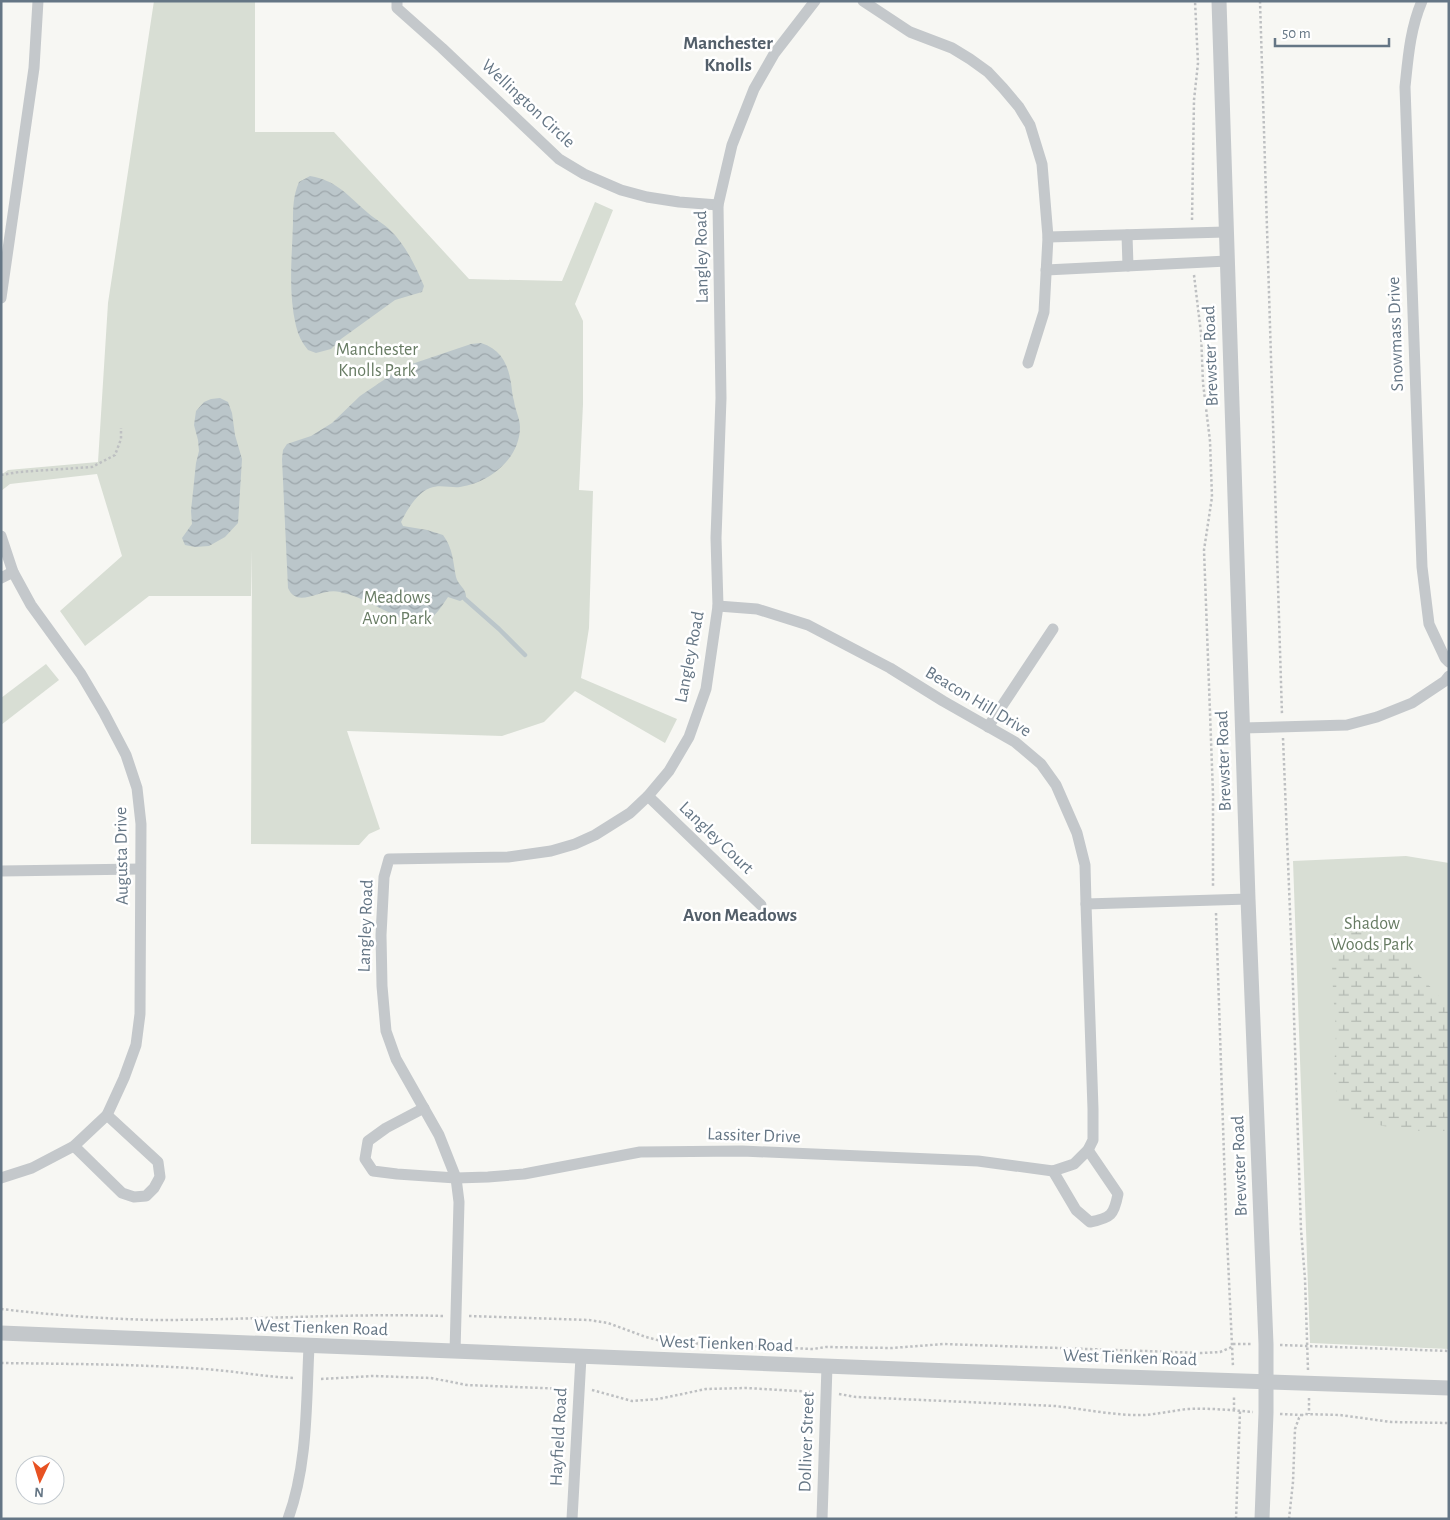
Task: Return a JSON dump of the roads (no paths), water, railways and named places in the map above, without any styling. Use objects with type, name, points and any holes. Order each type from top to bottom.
[{"type":"street","points":[[1,297],[34,68],[38,1]]},
{"type":"street","name":"Wellington Circle","points":[[397,1],[397,8],[558,158],[584,174],[621,190],[647,197],[718,206]]},
{"type":"street","name":"Langley Road","points":[[455,1352],[459,1202],[456,1178],[439,1135],[396,1059],[386,1031],[382,986],[381,935],[384,876],[389,859],[508,857],[551,851],[595,836],[630,813],[648,796],[669,772],[689,736],[706,689],[718,606],[716,538],[721,398],[718,206],[732,145],[754,89],[774,54],[815,1]]},
{"type":"street","points":[[863,1],[910,32],[952,48],[970,59],[993,78],[1019,108],[1030,125],[1042,164],[1048,237],[1044,312],[1028,363]]},
{"type":"street","name":"Brewster Road","points":[[1219,1],[1242,728],[1266,1344],[1266,1413],[1262,1519]]},
{"type":"street","name":"Snowmass Drive","points":[[1422,1],[1417,12],[1410,40],[1405,87],[1422,567],[1429,624],[1445,658],[1449,662]]},
{"type":"street","points":[[1048,237],[1226,232]]},
{"type":"street","points":[[1127,235],[1128,266]]},
{"type":"street","points":[[1046,270],[1227,261]]},
{"type":"street","name":"Augusta Drive","points":[[1,536],[13,572],[32,605],[81,674],[126,755],[137,788],[142,824],[140,869],[140,1014],[136,1045],[124,1078],[107,1115],[74,1146],[32,1168],[1,1178]]},
{"type":"street","points":[[1,578],[13,572]]},
{"type":"street","name":"Beacon Hill Drive","points":[[718,606],[757,609],[808,625],[890,668],[1015,742],[1041,764],[1056,785],[1077,833],[1085,865],[1086,904]]},
{"type":"street","points":[[988,727],[1053,628]]},
{"type":"street","points":[[1242,728],[1347,725],[1377,717],[1412,702],[1445,681],[1449,676]]},
{"type":"street","name":"Langley Court","points":[[648,796],[761,905]]},
{"type":"street","points":[[1,871],[140,869]]},
{"type":"street","points":[[1053,1171],[1076,1210],[1090,1222],[1107,1218],[1115,1209],[1118,1194],[1088,1150],[1093,1140],[1094,1109],[1086,904],[1248,899]]},
{"type":"street","points":[[424,1108],[386,1128],[368,1141],[365,1159],[373,1171],[456,1178]]},
{"type":"street","points":[[74,1146],[122,1193],[134,1198],[146,1196],[154,1188],[160,1177],[158,1162],[107,1115]]},
{"type":"street","name":"Lassiter Drive","points":[[456,1178],[524,1174],[648,1152],[742,1151],[968,1161],[1053,1171],[1074,1164],[1088,1150]]},
{"type":"street","name":"West Tienken Road","points":[[1,1333],[309,1347],[1449,1388]]},
{"type":"street","points":[[288,1519],[296,1492],[303,1448],[309,1347]]},
{"type":"street","name":"Hayfield Road","points":[[572,1519],[581,1357]]},
{"type":"street","name":"Dolliver Street","points":[[822,1519],[828,1366]]},
{"type":"water","points":[[310,176],[320,178],[335,185],[385,225],[405,249],[424,286],[422,292],[395,300],[341,339],[331,349],[316,353],[308,350],[298,333],[291,287],[294,197],[299,182]]},
{"type":"water","points":[[481,343],[498,353],[508,369],[520,424],[519,438],[515,449],[501,467],[482,480],[460,487],[437,486],[425,490],[413,502],[401,522],[403,526],[443,535],[451,550],[456,577],[465,592],[466,598],[460,601],[448,597],[431,618],[422,622],[414,622],[404,620],[360,598],[340,592],[325,592],[304,598],[292,594],[288,588],[282,459],[283,450],[287,444],[311,436],[332,423],[360,396],[403,367],[471,344]]},
{"type":"water","points":[[220,398],[228,402],[232,413],[235,435],[242,459],[238,523],[225,537],[209,546],[195,547],[185,545],[182,538],[192,524],[191,511],[199,451],[194,425],[196,411],[204,402]]},
{"type":"waterway","points":[[465,599],[525,655]]},
{"type":"district","name":"Manchester Knolls","points":[[728,54]]},
{"type":"district","name":"Avon Meadows","points":[[740,915]]},
{"type":"park label","name":"Manchester Knolls Park","points":[[377,360]]},
{"type":"park label","name":"Meadows Avon Park","points":[[397,608]]},
{"type":"park label","name":"Shadow Woods Park","points":[[1372,934]]}]
